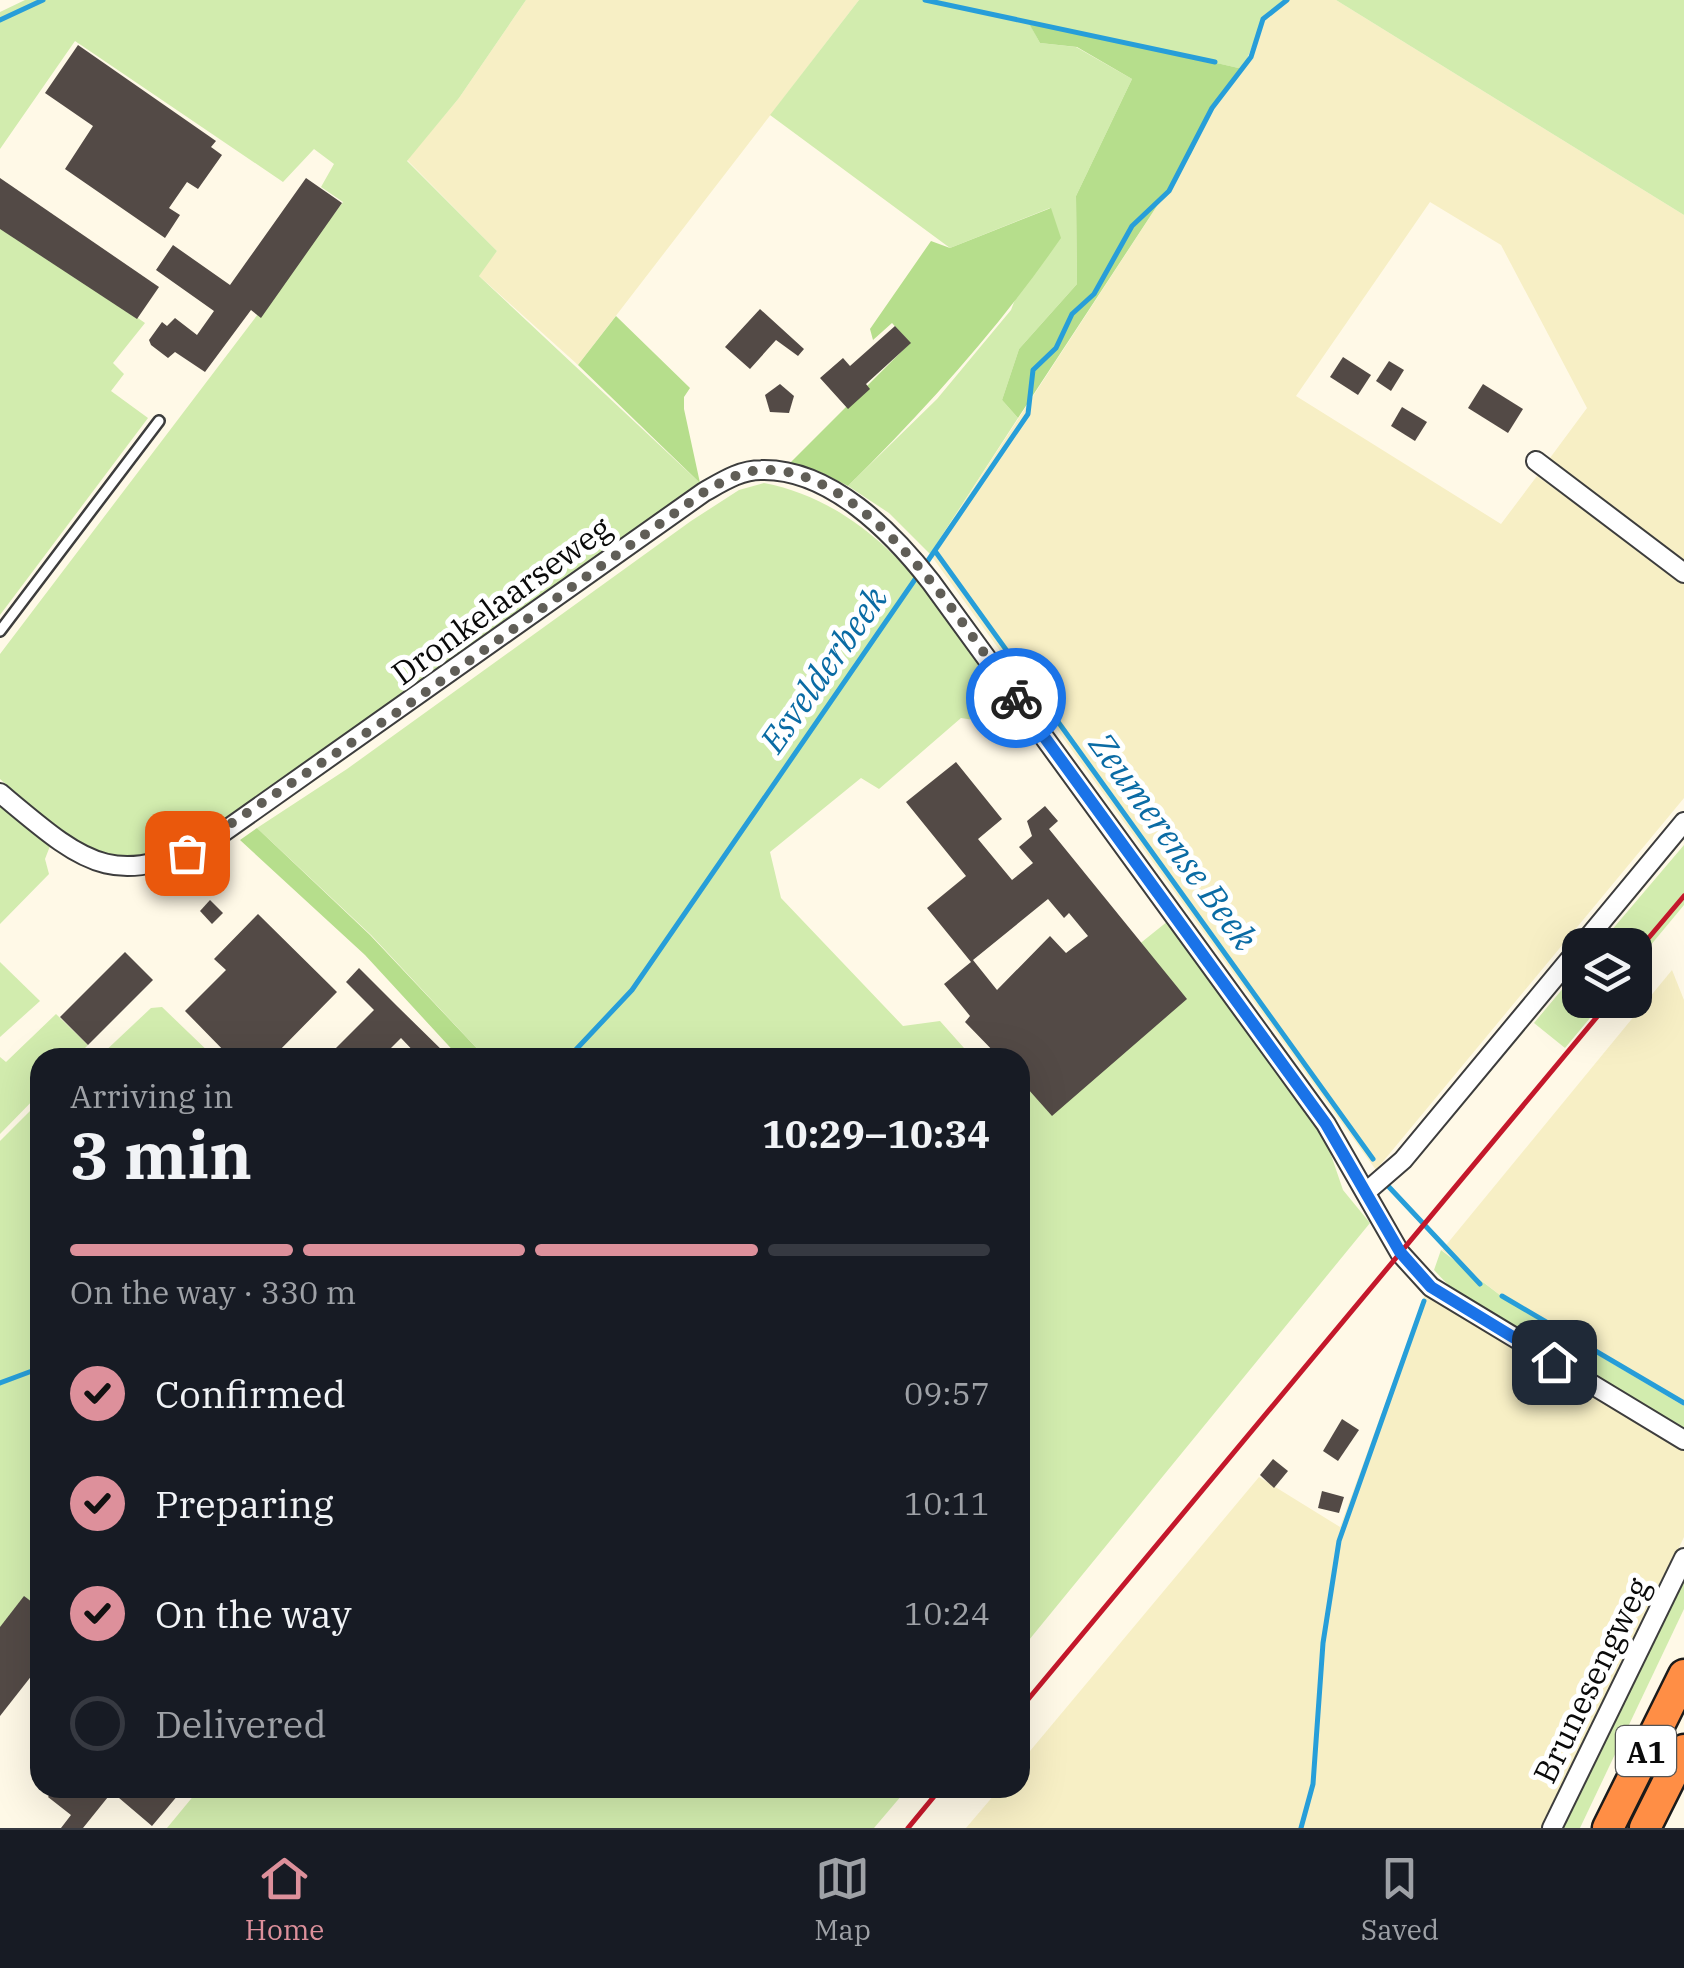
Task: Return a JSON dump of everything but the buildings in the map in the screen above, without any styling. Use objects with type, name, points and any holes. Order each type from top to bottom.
[{"type":"highway","name":"A1","points":[[1608,1828],[1684,1674]]},
{"type":"highway","name":"A1","points":[[1645,1828],[1684,1750]]},
{"type":"street","points":[[1536,461],[1684,573]]},
{"type":"street","name":"Dronkelaarseweg","points":[[0,793],[64,847],[91,860],[157,865],[222,833],[733,476],[761,470],[797,475],[870,517],[910,555],[1326,1124],[1366,1192]]},
{"type":"street","points":[[1596,928],[1684,822]]},
{"type":"street","points":[[1562,969],[1403,1160],[1366,1192],[1400,1252],[1431,1287],[1684,1440]]},
{"type":"street","name":"Brunesengweg","points":[[1552,1828],[1684,1558]]},
{"type":"lane","points":[[0,630],[159,422]]},
{"type":"shaded area","points":[[526,0],[859,0],[578,365],[478,275],[497,251],[407,160],[459,98]]},
{"type":"shaded area","points":[[1287,0],[1336,0],[1684,215],[1684,564],[1547,462],[1587,408],[1501,245],[1430,202],[1296,396],[1501,524],[1537,476],[1684,583],[1684,798],[1576,928],[1562,928],[1562,945],[1376,1170],[930,554],[1191,154],[1212,108],[1250,57],[1263,19]]},
{"type":"shaded area","points":[[1672,970],[1684,1000],[1684,1406],[1509,1302],[1442,1250],[1633,1018],[1652,1018],[1652,994]]},
{"type":"shaded area","points":[[1427,1289],[1684,1447],[1684,1537],[1546,1828],[966,1828],[992,1798],[1030,1798],[1030,1751],[1259,1477],[1340,1527]]},
{"type":"green space","points":[[25,0],[526,0],[459,98],[407,161],[497,251],[479,276],[700,483],[233,813],[195,837],[135,857],[109,854],[85,845],[0,779],[0,654],[343,202],[321,187],[334,164],[314,149],[283,182],[75,41],[0,149],[0,12]]},
{"type":"green space","points":[[859,0],[1287,0],[1263,19],[1243,69],[1028,21],[1040,43],[1076,47],[1132,79],[1076,196],[1077,284],[1019,349],[1002,400],[1018,418],[930,554],[889,513],[848,486],[937,399],[1011,310],[1050,208],[950,248],[770,115]]},
{"type":"green space","points":[[1336,0],[1684,0],[1684,215]]},
{"type":"green space","points":[[1027,20],[1243,69],[1212,108],[1191,154],[1018,418],[1002,400],[1019,349],[1077,284],[1076,196],[1132,79],[1077,47],[1040,43]]},
{"type":"green space","points":[[1051,208],[1061,238],[1037,272],[960,367],[848,486],[818,471],[788,465],[910,343],[892,323],[873,340],[870,329],[931,241],[950,248]]},
{"type":"green space","points":[[0,221],[145,323],[113,363],[124,374],[111,391],[148,418],[0,615]]},
{"type":"green space","points":[[616,316],[690,388],[684,397],[684,409],[700,483],[578,365]]},
{"type":"green space","points":[[764,483],[809,497],[848,518],[884,546],[946,615],[1027,728],[961,718],[879,789],[861,778],[770,852],[781,898],[903,1026],[940,1021],[964,1048],[477,1048],[371,935],[257,828],[347,769],[739,490]]},
{"type":"green space","points":[[0,804],[50,846],[45,859],[49,874],[0,924]]},
{"type":"green space","points":[[257,828],[370,935],[477,1048],[451,1048],[365,955],[240,840]]},
{"type":"green space","points":[[1684,845],[1684,905],[1652,944],[1652,928],[1613,928]]},
{"type":"green space","points":[[1168,921],[1306,1110],[1329,1149],[1343,1190],[1370,1223],[1030,1639],[1030,1048],[1026,1048],[1041,1023]]},
{"type":"green space","points":[[0,962],[40,1001],[0,1037]]},
{"type":"green space","points":[[1562,990],[1562,1018],[1590,1018],[1565,1048],[1534,1023]]},
{"type":"green space","points":[[162,1007],[205,1048],[108,1048],[151,1008]]},
{"type":"green space","points":[[56,1014],[88,1045],[30,1048],[30,1103],[0,1134],[0,1057],[6,1062]]},
{"type":"green space","points":[[30,1111],[30,1606],[0,1644],[0,1141]]},
{"type":"green space","points":[[1441,1250],[1509,1302],[1684,1406],[1684,1432],[1451,1288],[1434,1270]]},
{"type":"green space","points":[[1684,1574],[1684,1609],[1580,1828],[1562,1828]]},
{"type":"green space","points":[[192,1798],[900,1798],[874,1828],[167,1828]]},
{"type":"waterway","points":[[0,20],[43,0]]},
{"type":"waterway","points":[[925,0],[1215,62]]},
{"type":"waterway","name":"Esvelderbeek","points":[[577,1048],[632,990],[1028,414],[1033,370],[1056,348],[1072,314],[1094,294],[1132,226],[1169,191],[1212,108],[1251,57],[1263,19],[1287,0]]},
{"type":"waterway","name":"Zeumerense Beek","points":[[935,551],[1373,1159]]},
{"type":"waterway","name":"Zeumerense Beek","points":[[1389,1187],[1480,1284]]},
{"type":"waterway","name":"Zeumerense Beek","points":[[1502,1296],[1684,1403]]},
{"type":"waterway","points":[[1301,1828],[1313,1784],[1323,1643],[1339,1541],[1424,1301]]},
{"type":"waterway","name":"Esvelderbeek","points":[[0,1383],[30,1372]]},
{"type":"railway","points":[[1652,934],[1684,896]]},
{"type":"railway","points":[[1030,1697],[1596,1018]]},
{"type":"railway","points":[[908,1828],[933,1798]]},
{"type":"way so far","points":[[187,853],[402,709],[704,492],[733,476],[761,470],[797,475],[833,492],[870,517],[910,555],[1016,698]]},
{"type":"route","points":[[1016,698],[1326,1124],[1400,1252],[1431,1287],[1554,1362]]}]
